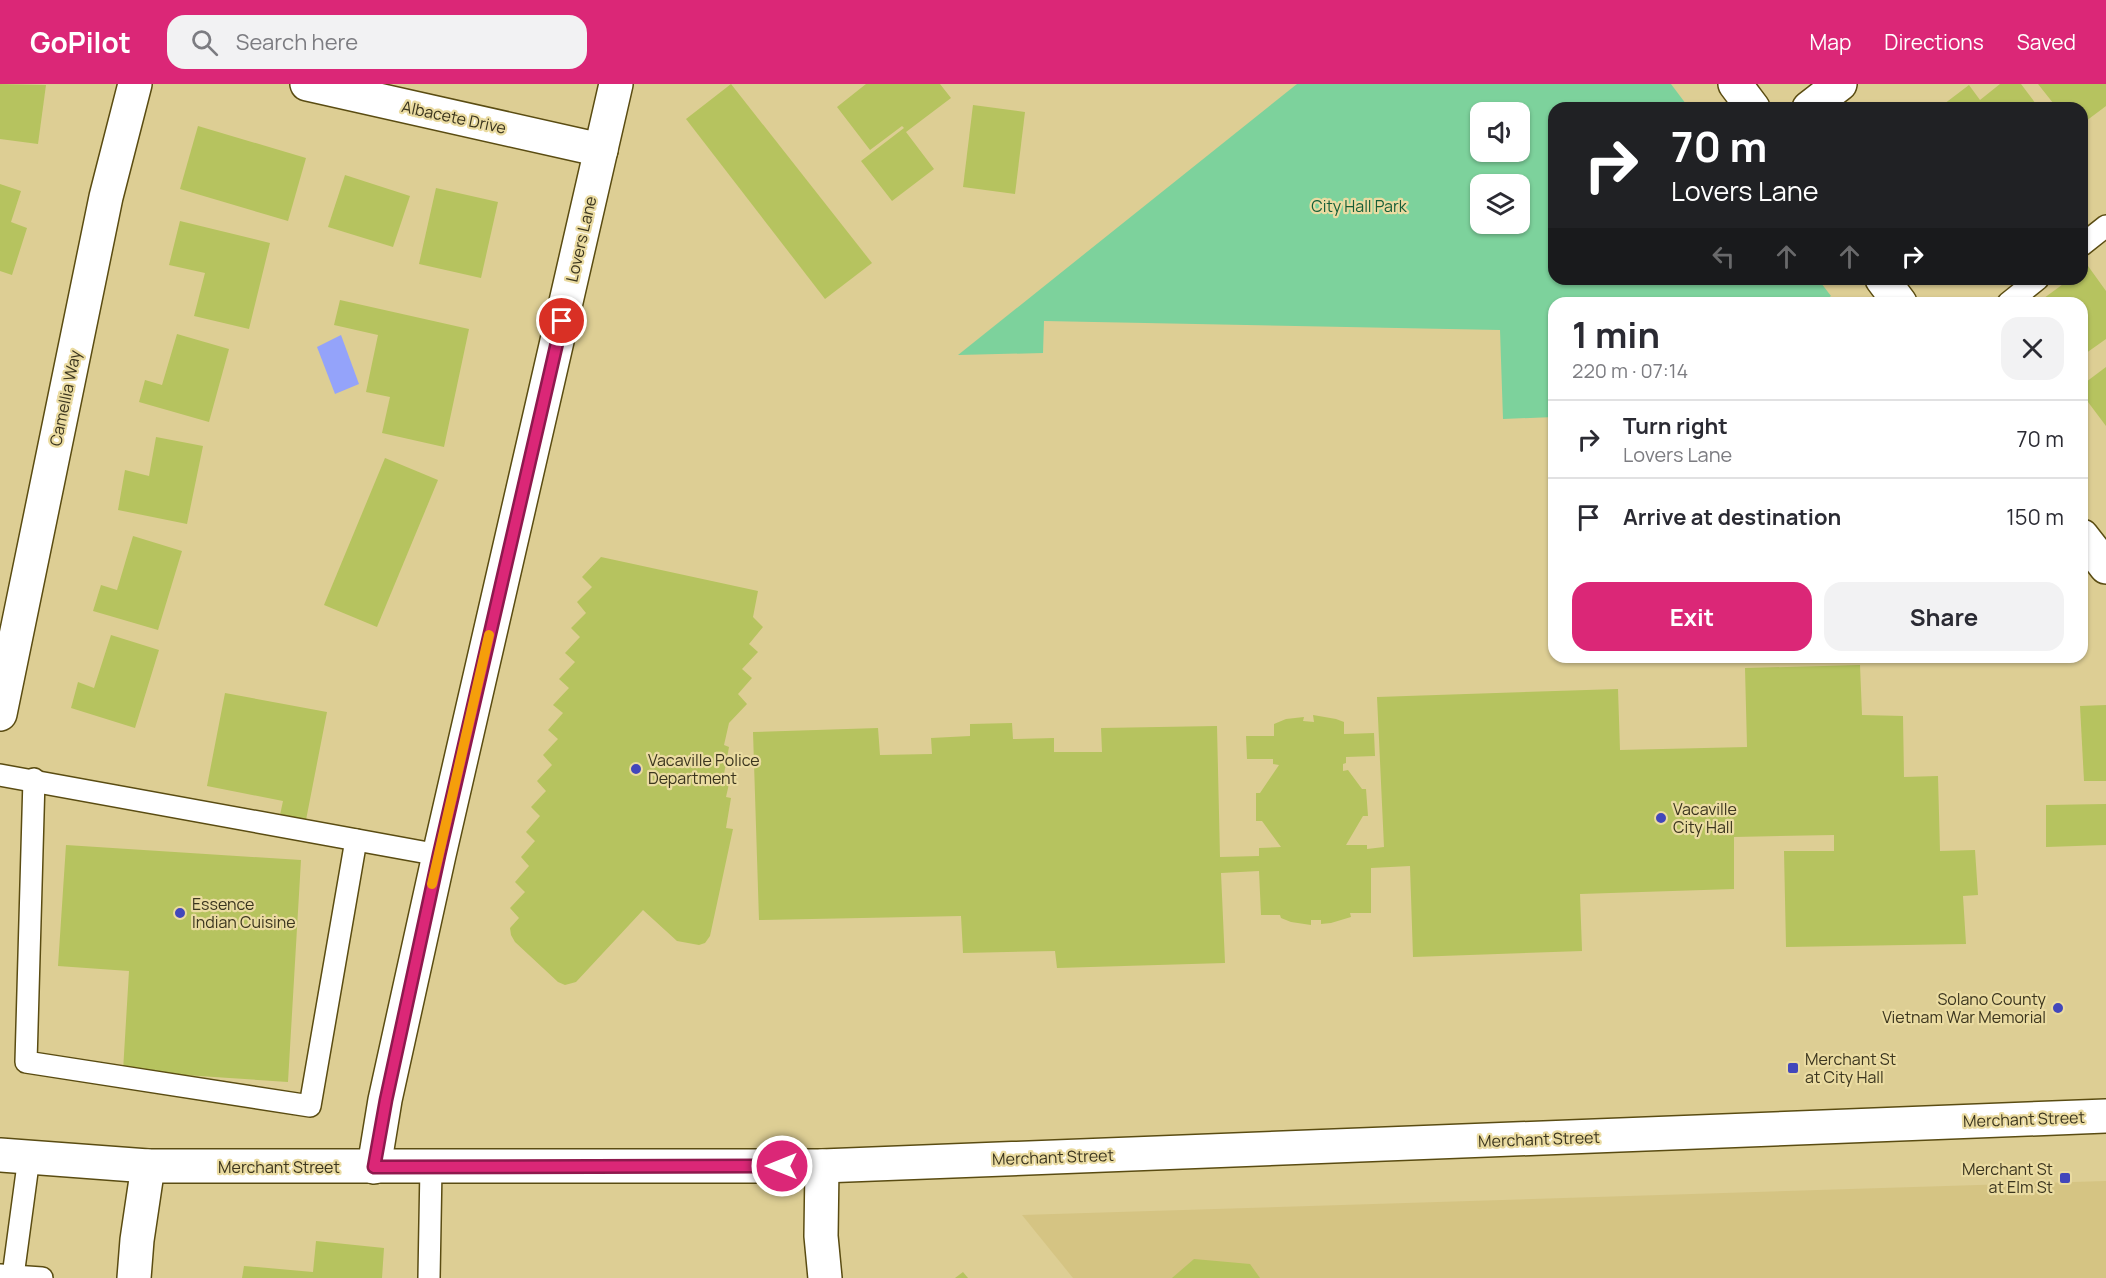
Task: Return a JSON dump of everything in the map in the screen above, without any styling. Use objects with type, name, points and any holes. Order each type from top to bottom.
[{"type":"street","name":"Camellia Way","points":[[0,714],[106,197],[135,84]]},
{"type":"street","name":"Albacete Drive","points":[[307,84],[601,150]]},
{"type":"street","name":"Lovers Lane","points":[[374,1167],[386,1100],[439,855],[616,84]]},
{"type":"street","points":[[1736,84],[1749,102]]},
{"type":"street","points":[[1817,102],[1840,84]]},
{"type":"street","points":[[2088,544],[2106,567]]},
{"type":"street","name":"Merchant Street","points":[[14,1156],[148,1166],[822,1166],[2106,1116]]},
{"type":"street","points":[[134,1278],[148,1166]]},
{"type":"street","points":[[822,1166],[821,1236],[825,1278]]},
{"type":"lane","points":[[2088,240],[2106,226]]},
{"type":"lane","points":[[2016,297],[2030,285]]},
{"type":"lane","points":[[0,775],[34,779],[439,855]]},
{"type":"lane","points":[[34,779],[26,1062],[310,1106],[356,840]]},
{"type":"lane","points":[[14,1156],[7,1276],[42,1278]]},
{"type":"lane","points":[[429,1278],[431,1167]]},
{"type":"shaded area","points":[[2106,1181],[2106,1278],[1073,1278],[1022,1215]]},
{"type":"green space","name":"City Hall Park","points":[[1297,84],[1671,84],[1684,102],[1548,102],[1548,285],[1823,285],[1831,296],[1548,297],[1548,417],[1503,419],[1500,330],[1044,321],[1043,353],[958,355]]},
{"type":"water","points":[[341,335],[359,384],[335,394],[317,347]]},
{"type":"building","points":[[0,84],[46,85],[38,144],[0,139]]},
{"type":"building","points":[[731,84],[872,263],[825,299],[686,119]]},
{"type":"building","points":[[866,84],[940,84],[951,98],[906,132],[934,169],[892,201],[861,161],[904,128],[902,126],[870,150],[837,107]]},
{"type":"building","points":[[2000,84],[2021,84],[2034,102],[1947,102],[1969,85],[1980,100]]},
{"type":"building","points":[[2038,84],[2106,84],[2106,106],[2088,120],[2088,102],[2052,102]]},
{"type":"building","points":[[973,105],[1025,112],[1015,194],[963,187]]},
{"type":"building","points":[[198,126],[306,158],[288,221],[180,189]]},
{"type":"building","points":[[345,175],[410,196],[393,247],[328,227]]},
{"type":"building","points":[[0,184],[21,191],[11,222],[27,228],[12,275],[0,271]]},
{"type":"building","points":[[436,188],[498,202],[481,278],[419,264]]},
{"type":"building","points":[[180,221],[270,243],[249,329],[194,316],[205,273],[169,265]]},
{"type":"building","points":[[2088,266],[2106,291],[2106,339],[2088,352],[2088,297],[2045,297],[2062,285],[2088,285]]},
{"type":"building","points":[[340,300],[469,329],[444,447],[382,433],[390,397],[366,392],[378,335],[334,325]]},
{"type":"building","points":[[177,334],[229,349],[209,422],[139,402],[145,380],[162,385]]},
{"type":"building","points":[[2106,367],[2106,426],[2088,402],[2088,380]]},
{"type":"building","points":[[156,437],[203,446],[187,524],[118,510],[125,470],[149,476]]},
{"type":"building","points":[[385,458],[438,480],[377,627],[324,605]]},
{"type":"building","points":[[133,536],[182,551],[158,630],[93,611],[101,585],[117,590]]},
{"type":"building","name":"Vacaville Police Department","points":[[601,557],[758,591],[753,617],[763,627],[749,644],[758,652],[742,669],[752,678],[738,694],[747,704],[729,723],[724,745],[729,747],[724,774],[731,775],[726,797],[731,798],[726,828],[733,829],[710,936],[705,943],[699,945],[677,941],[643,910],[576,982],[565,985],[558,982],[515,942],[510,928],[519,918],[510,908],[525,892],[515,882],[529,866],[521,857],[535,841],[526,832],[540,816],[531,807],[546,791],[537,781],[552,765],[543,755],[558,739],[548,730],[563,713],[553,705],[569,688],[559,679],[575,662],[565,653],[580,637],[571,628],[586,613],[577,602],[592,587],[582,577]]},
{"type":"building","points":[[111,635],[159,650],[135,728],[71,708],[78,682],[94,688]]},
{"type":"building","name":"Vacaville City Hall","points":[[1860,665],[1862,715],[1903,716],[1904,777],[1938,776],[1940,851],[1975,850],[1978,895],[1963,896],[1966,944],[1786,947],[1784,851],[1834,851],[1834,835],[1734,837],[1734,889],[1580,894],[1582,951],[1413,957],[1410,866],[1371,868],[1371,913],[1350,913],[1351,917],[1331,923],[1321,924],[1321,920],[1311,920],[1311,925],[1291,922],[1281,918],[1280,915],[1261,915],[1259,871],[1221,873],[1225,963],[1057,968],[1055,951],[963,953],[961,916],[759,920],[753,732],[878,728],[880,755],[932,754],[931,738],[970,736],[970,724],[1012,723],[1013,739],[1054,738],[1054,752],[1102,752],[1101,728],[1217,726],[1220,857],[1259,856],[1259,848],[1281,847],[1262,821],[1256,821],[1256,793],[1260,793],[1279,765],[1273,764],[1273,759],[1247,759],[1246,736],[1274,736],[1274,724],[1286,719],[1304,717],[1303,721],[1314,722],[1313,715],[1344,722],[1344,734],[1374,733],[1375,756],[1346,757],[1346,763],[1343,764],[1343,771],[1348,770],[1362,789],[1366,789],[1368,816],[1363,816],[1346,845],[1367,845],[1367,849],[1384,847],[1377,697],[1618,689],[1620,750],[1747,747],[1745,668]]},
{"type":"building","points":[[225,693],[327,712],[306,820],[280,815],[283,801],[207,786]]},
{"type":"building","points":[[2106,705],[2106,781],[2084,781],[2080,706]]},
{"type":"building","points":[[2106,804],[2106,845],[2046,847],[2046,805]]},
{"type":"building","name":"Essence Indian Cuisine","points":[[66,845],[301,860],[288,1082],[123,1071],[129,971],[58,966]]},
{"type":"building","points":[[316,1241],[384,1248],[382,1278],[242,1278],[244,1266],[313,1272]]},
{"type":"building","points":[[1194,1259],[1250,1264],[1260,1278],[1172,1278]]},
{"type":"building","points":[[963,1272],[968,1278],[955,1278]]},
{"type":"slow traffic","points":[[432,884],[489,635]]},
{"type":"place","name":"Vacaville Police Department","points":[[636,769]]},
{"type":"place","name":"Vacaville City Hall","points":[[1661,818]]},
{"type":"place","name":"Essence Indian Cuisine","points":[[180,913]]},
{"type":"place","name":"Solano County Vietnam War Memorial","points":[[2058,1008]]},
{"type":"place","name":"Merchant St at City Hall","points":[[1793,1068]]},
{"type":"place","name":"Merchant St at Elm St","points":[[2065,1178]]},
{"type":"route","points":[[562,321],[439,855],[386,1100],[374,1167],[782,1166]]}]
